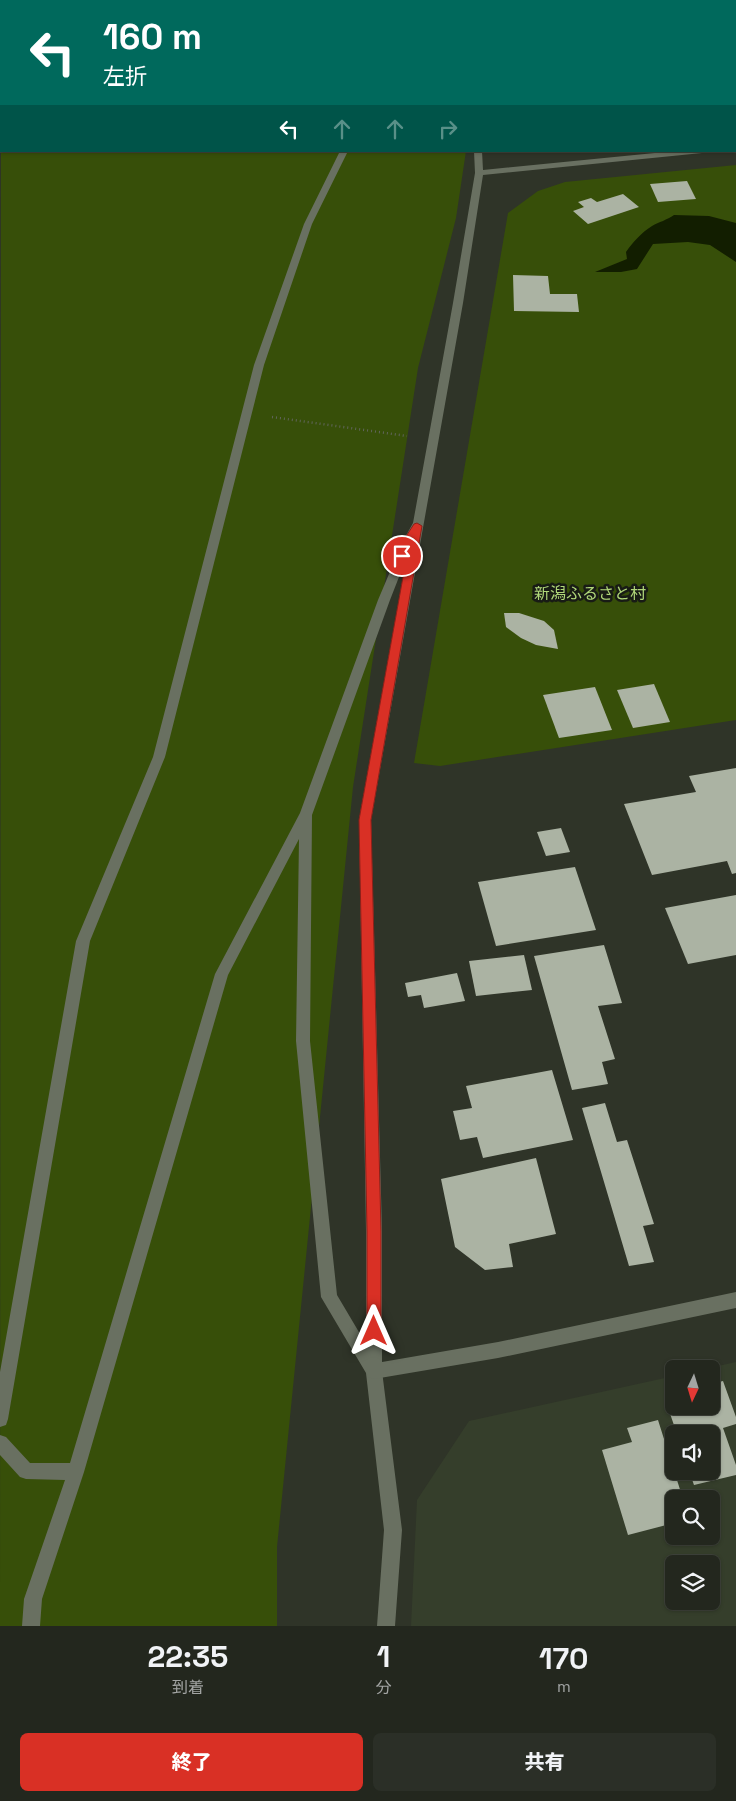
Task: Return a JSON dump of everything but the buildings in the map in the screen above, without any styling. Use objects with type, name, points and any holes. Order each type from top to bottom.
[{"type":"street","points":[[0,1419],[83,941],[159,757],[259,365],[308,224],[344,152]]},
{"type":"street","points":[[386,1626],[393,1530],[374,1371],[374,1231],[365,820],[434,440],[479,173],[478,152]]},
{"type":"street","points":[[479,173],[692,152]]},
{"type":"street","points":[[31,1626],[33,1600],[76,1472],[222,974],[306,814],[384,600],[408,541],[417,526]]},
{"type":"street","points":[[306,814],[303,1041],[329,1297],[374,1371]]},
{"type":"street","points":[[374,1371],[498,1350],[736,1300]]},
{"type":"street","points":[[0,1443],[26,1471],[76,1472]]},
{"type":"path","points":[[247,414],[434,440]]},
{"type":"shaded area","points":[[674,215],[709,216],[736,223],[736,262],[710,245],[688,242],[653,244],[637,269],[621,272],[595,272],[627,259],[626,252],[634,241],[652,226]]},
{"type":"shaded area","points":[[736,1362],[736,1626],[411,1626],[417,1500],[469,1421],[665,1378],[665,1415],[720,1415],[720,1366]]},
{"type":"green space","points":[[1,152],[466,152],[456,218],[418,368],[353,787],[277,1547],[277,1626],[0,1626]]},
{"type":"green space","name":"新潟ふるさと村","points":[[736,165],[736,720],[440,766],[414,763],[508,213],[538,191],[565,182]]},
{"type":"route","points":[[374,1331],[374,1231],[365,820],[417,526],[402,556]]}]
